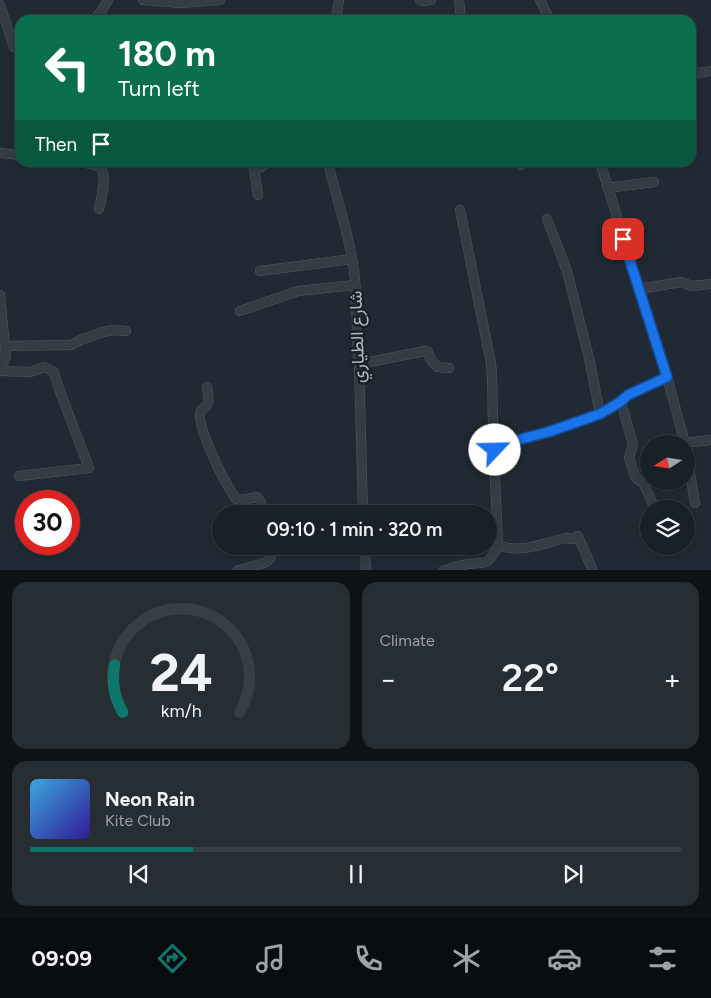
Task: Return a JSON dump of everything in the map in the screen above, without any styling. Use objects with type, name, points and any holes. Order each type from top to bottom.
[{"type":"street","points":[[99,15],[108,0]]},
{"type":"street","points":[[143,0],[181,3],[220,0]]},
{"type":"street","points":[[337,15],[339,0]]},
{"type":"street","points":[[420,0],[420,2],[431,0]]},
{"type":"street","points":[[459,0],[460,15]]},
{"type":"street","points":[[540,0],[548,15]]},
{"type":"street","points":[[0,5],[14,47]]},
{"type":"street","points":[[696,73],[711,71]]},
{"type":"street","points":[[0,153],[15,154]]},
{"type":"street","points":[[98,167],[103,170],[104,177],[99,209]]},
{"type":"street","points":[[258,195],[254,168],[262,167]]},
{"type":"street","name":"شارع الطياري","points":[[329,167],[352,259],[355,285],[363,505]]},
{"type":"street","points":[[601,167],[667,377],[682,435]]},
{"type":"street","points":[[607,188],[654,182]]},
{"type":"street","points":[[444,570],[465,564],[483,564],[492,558],[498,545],[492,363],[460,210]]},
{"type":"street","points":[[547,219],[567,271],[589,358],[600,414]]},
{"type":"street","points":[[260,271],[352,259]]},
{"type":"street","points":[[639,289],[680,282],[692,286],[711,284]]},
{"type":"street","points":[[240,311],[298,291],[355,285]]},
{"type":"street","points":[[0,295],[2,325],[6,346],[6,357],[0,371],[30,372],[45,368],[54,372],[89,468],[19,476]]},
{"type":"street","points":[[6,346],[71,346],[83,339],[103,332],[114,330],[126,332]]},
{"type":"street","points":[[359,364],[425,351],[428,352],[431,360],[437,367],[449,368]]},
{"type":"street","points":[[495,450],[502,444],[548,432],[600,414],[628,395],[667,377]]},
{"type":"street","points":[[207,387],[209,404],[201,410],[199,415],[208,445],[236,499],[257,497],[262,505]]},
{"type":"street","points":[[620,402],[633,445],[630,458],[632,470],[635,477],[644,484],[651,500]]},
{"type":"street","points":[[695,444],[711,440]]},
{"type":"street","points":[[498,545],[506,548],[526,548],[566,538],[572,539],[578,536],[592,570]]},
{"type":"street","points":[[237,570],[267,562],[271,555]]},
{"type":"street","points":[[365,555],[366,570]]},
{"type":"route","points":[[495,450],[502,444],[548,432],[600,414],[628,395],[667,377],[623,239]]}]
